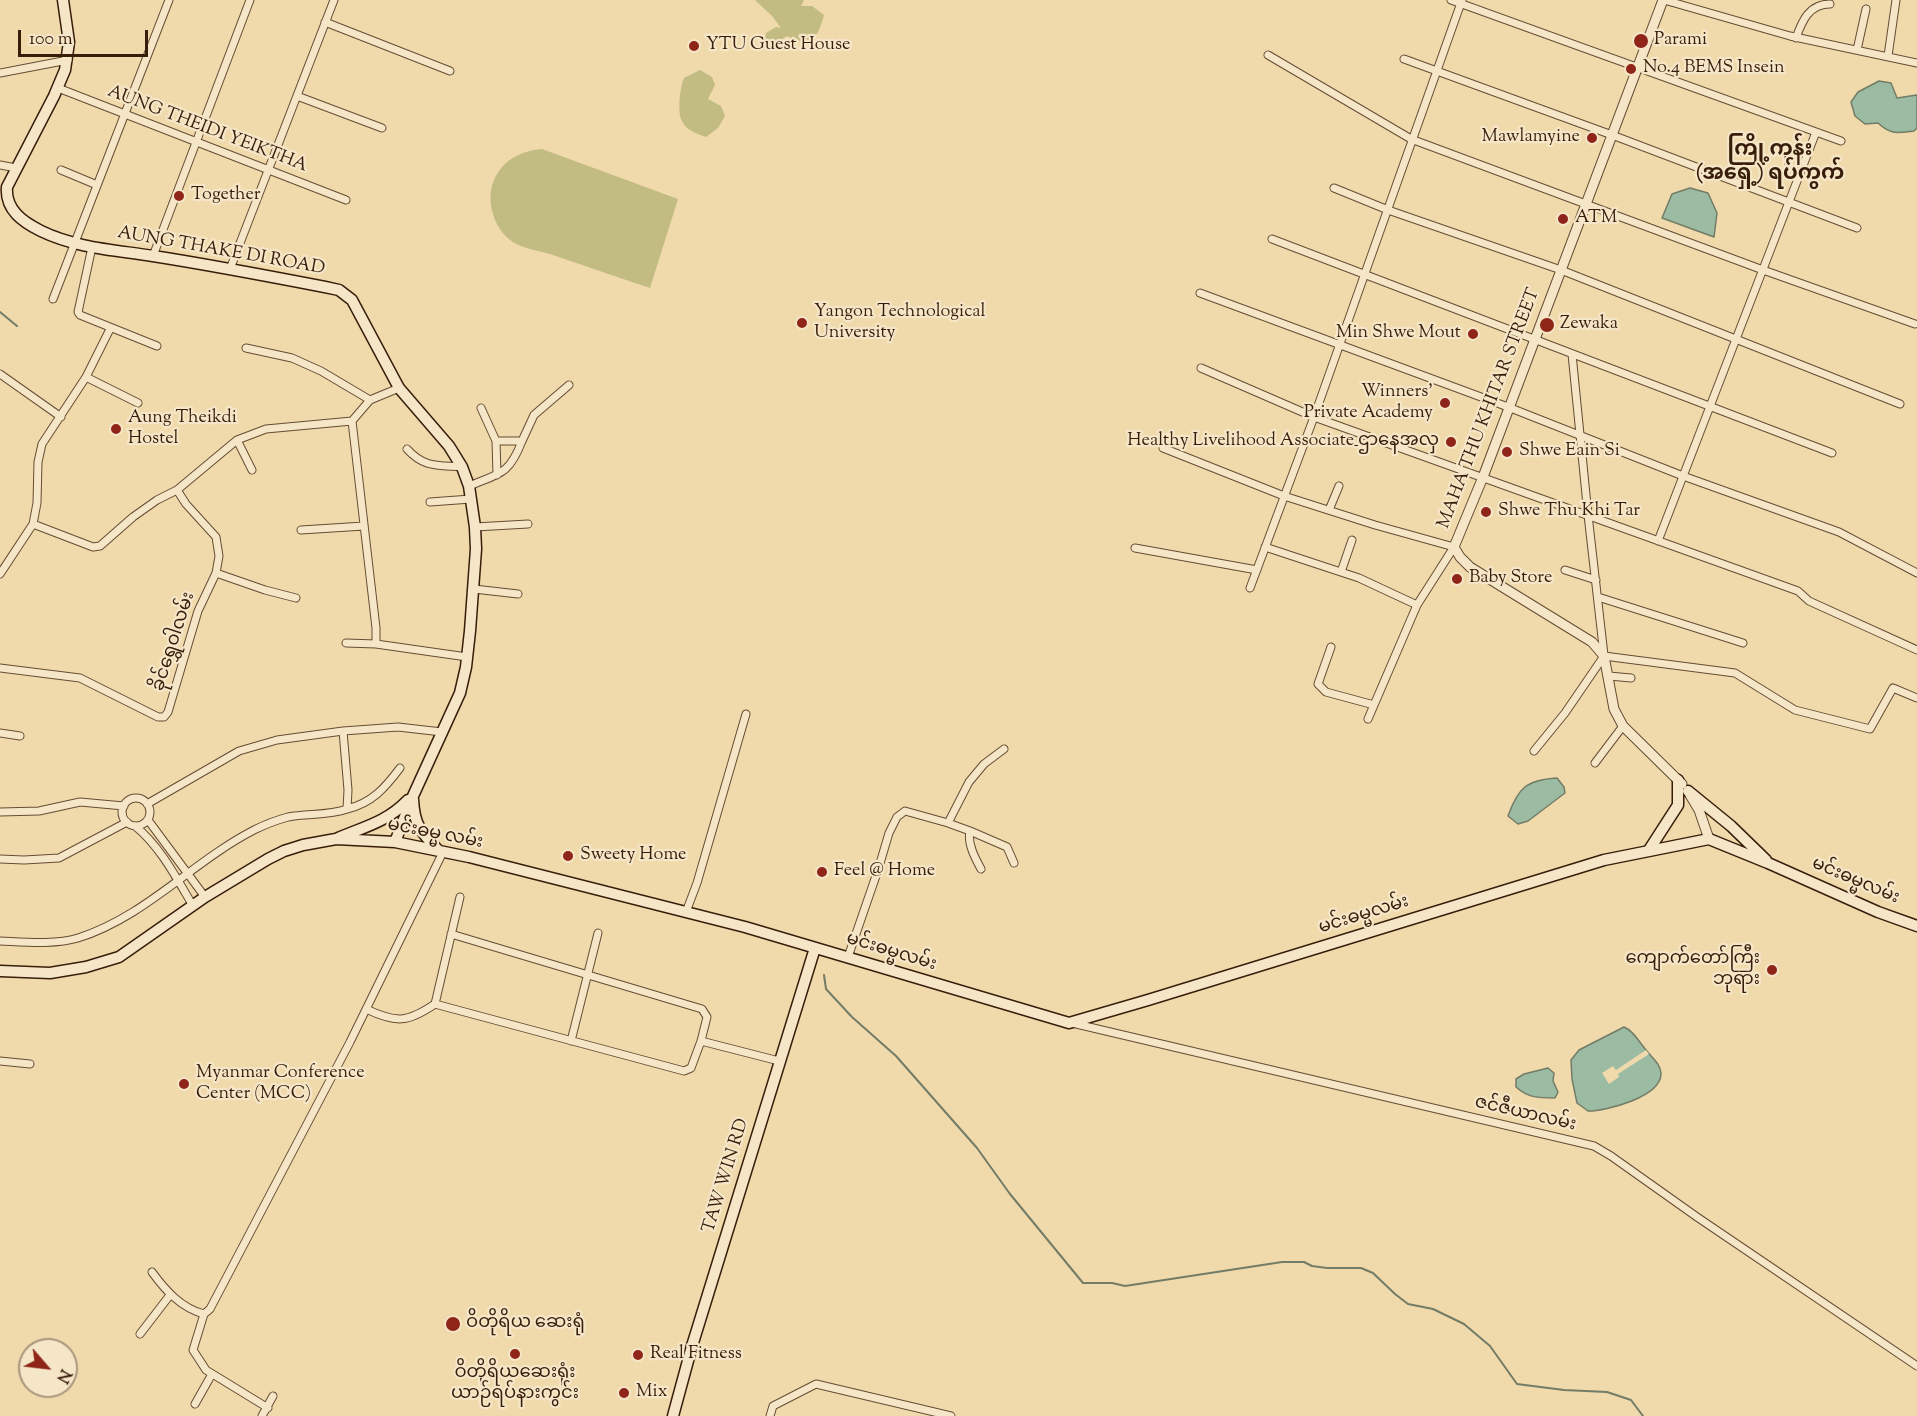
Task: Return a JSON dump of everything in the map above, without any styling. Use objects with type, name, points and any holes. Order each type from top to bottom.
[{"type":"main road","name":"AUNG THAKE DI ROAD","points":[[63,0],[68,21],[68,60],[58,88],[7,188],[7,202],[12,210],[30,225],[74,244],[326,286],[346,295],[352,300],[399,388],[449,446],[462,467],[469,486],[476,549],[467,657],[460,693],[413,796],[395,842]]},
{"type":"main road","points":[[1649,850],[1678,805],[1678,780]]},
{"type":"main road","points":[[1688,791],[1731,826],[1768,863]]},
{"type":"main road","points":[[336,839],[368,828],[400,809],[413,796]]},
{"type":"main road","points":[[413,796],[414,813],[420,831],[441,851]]},
{"type":"main road","name":"မင်းဓမ္မ လမ်း","points":[[0,972],[50,973],[86,968],[119,957],[205,897],[284,851],[336,839],[395,842],[441,851],[686,912],[815,948]]},
{"type":"main road","name":"မင်းဓမ္မလမ်း","points":[[815,948],[1069,1023],[1604,860],[1709,839],[1878,912],[1917,926]]},
{"type":"main road","name":"TAW WIN RD","points":[[673,1416],[692,1346],[815,948]]},
{"type":"street","points":[[53,299],[169,0]]},
{"type":"street","points":[[153,256],[250,0]]},
{"type":"street","points":[[230,269],[334,0]]},
{"type":"street","points":[[1451,0],[1841,141]]},
{"type":"street","points":[[1664,0],[1796,38],[1917,63]]},
{"type":"street","name":"MAHA THU KHITAR STREET","points":[[1604,656],[1592,642],[1470,567],[1454,547],[1483,477],[1664,0]]},
{"type":"street","points":[[1888,56],[1896,0]]},
{"type":"street","points":[[1250,588],[1389,210],[1411,139],[1461,2]]},
{"type":"street","points":[[1796,38],[1803,19],[1821,4],[1830,4]]},
{"type":"street","points":[[1857,50],[1866,9]]},
{"type":"street","points":[[326,22],[450,71]]},
{"type":"street","points":[[1268,55],[1411,139],[1763,270],[1916,324]]},
{"type":"street","points":[[0,73],[68,60]]},
{"type":"street","points":[[1404,60],[1612,135],[1857,228]]},
{"type":"street","name":"AUNG THEIDI YEIKTHA","points":[[58,88],[346,200]]},
{"type":"street","points":[[297,96],[382,128]]},
{"type":"street","points":[[1658,541],[1816,132]]},
{"type":"street","points":[[0,165],[16,168]]},
{"type":"street","points":[[61,170],[97,185]]},
{"type":"street","points":[[1334,188],[1389,210],[1561,270],[1900,404]]},
{"type":"street","points":[[1272,239],[1832,453]]},
{"type":"street","points":[[92,248],[78,312],[110,329],[157,346]]},
{"type":"street","points":[[1200,293],[1508,407],[1683,476],[1839,532],[1917,573]]},
{"type":"street","points":[[0,574],[33,524],[37,503],[38,462],[42,444],[86,377],[110,329]]},
{"type":"street","points":[[246,348],[277,353],[299,361],[370,400]]},
{"type":"street","points":[[1572,354],[1604,656],[1614,709],[1623,726],[1688,791],[1699,810],[1709,839]]},
{"type":"street","points":[[1201,368],[1314,417],[1798,591],[1809,601],[1917,650]]},
{"type":"street","points":[[0,374],[61,417]]},
{"type":"street","points":[[86,377],[138,403]]},
{"type":"street","points":[[469,486],[507,469],[515,460],[534,415],[568,385]]},
{"type":"street","points":[[33,524],[93,547],[100,546],[133,517],[157,500],[177,490],[237,440],[266,429],[352,421],[370,400],[399,388]]},
{"type":"street","points":[[481,408],[496,441],[497,475]]},
{"type":"street","points":[[352,421],[376,644]]},
{"type":"street","points":[[237,440],[252,470]]},
{"type":"street","points":[[496,441],[522,441]]},
{"type":"street","points":[[1163,448],[1284,496],[1454,547],[1417,605],[1368,719]]},
{"type":"street","points":[[407,449],[415,458],[426,464],[462,467]]},
{"type":"street","points":[[1329,510],[1340,486]]},
{"type":"street","name":"ခိုင်ရွှေဝါလမ်း","points":[[0,668],[80,678],[158,717],[164,717],[168,712],[198,611],[216,573],[219,556],[216,537],[186,504],[177,490]]},
{"type":"street","points":[[430,502],[471,499]]},
{"type":"street","points":[[475,527],[528,524]]},
{"type":"street","points":[[301,530],[364,526]]},
{"type":"street","points":[[1341,572],[1352,540]]},
{"type":"street","points":[[1265,547],[1359,578],[1417,605]]},
{"type":"street","points":[[1135,548],[1257,570]]},
{"type":"street","points":[[1564,570],[1596,580]]},
{"type":"street","points":[[216,573],[296,598]]},
{"type":"street","points":[[474,589],[518,594]]},
{"type":"street","points":[[1598,597],[1743,643]]},
{"type":"street","points":[[346,643],[376,644],[467,657]]},
{"type":"street","points":[[1331,647],[1318,684],[1326,692],[1374,705]]},
{"type":"street","points":[[1604,656],[1735,673],[1795,710],[1870,729],[1893,688],[1917,698]]},
{"type":"street","points":[[1534,751],[1565,713],[1604,656]]},
{"type":"street","points":[[1609,676],[1630,678]]},
{"type":"street","points":[[686,912],[697,883],[746,714]]},
{"type":"street","points":[[1595,763],[1623,726]]},
{"type":"street","points":[[147,804],[239,751],[277,740],[342,731],[398,727],[442,732]]},
{"type":"street","points":[[342,731],[348,790],[347,809]]},
{"type":"street","points":[[0,734],[20,736]]},
{"type":"street","points":[[948,823],[969,782],[984,764],[1004,749]]},
{"type":"street","points":[[0,941],[32,943],[76,938],[118,921],[159,896],[255,829],[289,817],[339,812],[362,805],[385,788],[400,768]]},
{"type":"street","points":[[0,812],[39,811],[80,802],[124,806],[135,799],[147,804],[150,812],[148,820],[140,826],[135,826]]},
{"type":"street","points":[[124,806],[123,818],[146,835],[193,906]]},
{"type":"street","points":[[848,957],[889,833],[897,817],[905,811],[948,823],[1007,847],[1014,863]]},
{"type":"street","points":[[148,820],[205,897]]},
{"type":"street","points":[[0,860],[59,858],[127,822]]},
{"type":"street","points":[[970,831],[974,855],[981,869]]},
{"type":"street","points":[[268,1408],[206,1370],[193,1350],[204,1314],[210,1310],[366,1009],[441,851]]},
{"type":"street","points":[[366,1009],[384,1017],[398,1019],[417,1016],[435,1004],[460,897]]},
{"type":"street","points":[[571,1041],[598,933]]},
{"type":"street","points":[[435,1004],[684,1071],[691,1068],[707,1017],[702,1009],[451,934]]},
{"type":"street","name":"ဇင်ဇီယာလမ်း","points":[[1069,1023],[1594,1146],[1917,1366]]},
{"type":"street","points":[[701,1041],[779,1061]]},
{"type":"street","points":[[0,1060],[30,1064]]},
{"type":"street","points":[[152,1272],[170,1295],[204,1314]]},
{"type":"street","points":[[140,1334],[170,1295]]},
{"type":"street","points":[[195,1404],[212,1374]]},
{"type":"street","points":[[770,1416],[773,1406],[816,1384],[951,1416]]},
{"type":"street","points":[[262,1416],[273,1396]]},
{"type":"shaded area","points":[[755,0],[804,0],[801,6],[812,6],[824,15],[813,39],[802,41],[787,36],[777,42],[764,41],[766,33],[776,27],[781,28]]},
{"type":"shaded area","points":[[700,70],[712,77],[715,85],[708,99],[721,106],[725,116],[718,128],[706,137],[686,127],[680,117],[679,106],[684,78]]},
{"type":"shaded area","points":[[1879,81],[1891,83],[1897,98],[1917,95],[1917,128],[1914,131],[1899,133],[1891,131],[1878,123],[1865,124],[1855,116],[1851,102],[1858,92]]},
{"type":"shaded area","points":[[542,149],[678,199],[650,288],[522,246],[506,237],[496,222],[491,205],[490,196],[494,180],[502,167],[513,158],[526,152]]},
{"type":"shaded area","points":[[1690,188],[1708,193],[1717,213],[1714,237],[1662,218],[1672,194]]},
{"type":"shaded area","points":[[1557,778],[1564,787],[1565,793],[1528,821],[1518,824],[1508,816],[1525,787],[1538,781]]},
{"type":"shaded area","points":[[1624,1027],[1634,1034],[1657,1063],[1661,1073],[1659,1082],[1653,1089],[1632,1101],[1588,1111],[1577,1103],[1571,1060],[1579,1050]]},
{"type":"shaded area","points":[[1548,1068],[1554,1073],[1553,1081],[1558,1092],[1555,1098],[1534,1097],[1516,1087],[1516,1079],[1524,1074]]},
{"type":"pier","points":[[1646,1050],[1649,1054],[1618,1074],[1619,1077],[1609,1084],[1602,1073],[1613,1066],[1616,1070]]},
{"type":"waterway","points":[[0,312],[17,326]]},
{"type":"waterway","points":[[824,975],[826,989],[852,1017],[896,1056],[977,1148],[1010,1194],[1083,1283],[1112,1283],[1125,1286],[1282,1262],[1304,1262],[1312,1266],[1327,1268],[1361,1268],[1373,1273],[1408,1304],[1433,1309],[1464,1324],[1490,1346],[1517,1384],[1564,1390],[1607,1392],[1631,1400],[1643,1416]]},
{"type":"place","name":"Parami","points":[[1641,41]]},
{"type":"place","name":"YTU Guest House","points":[[694,46]]},
{"type":"place","name":"No.4 BEMS Insein","points":[[1631,69]]},
{"type":"place","name":"Mawlamyine","points":[[1592,138]]},
{"type":"place","name":"Together","points":[[179,196]]},
{"type":"place","name":"ATM","points":[[1563,219]]},
{"type":"place","name":"Yangon Technological University","points":[[802,323]]},
{"type":"place","name":"Zewaka","points":[[1547,325]]},
{"type":"place","name":"Min Shwe Mout","points":[[1473,334]]},
{"type":"place","name":"Winners' Private Academy","points":[[1445,403]]},
{"type":"place","name":"Aung Theikdi Hostel","points":[[116,429]]},
{"type":"place","name":"Healthy Livelihood Associate_ဌာနေအလှ","points":[[1451,442]]},
{"type":"place","name":"Shwe Eain Si","points":[[1507,452]]},
{"type":"place","name":"Shwe Thu Khi Tar","points":[[1486,512]]},
{"type":"place","name":"Baby Store","points":[[1457,579]]},
{"type":"place","name":"Sweety Home","points":[[568,856]]},
{"type":"place","name":"Feel @ Home","points":[[822,872]]},
{"type":"place","name":"ကျောက်တော်ကြီး ဘုရား","points":[[1772,970]]},
{"type":"place","name":"Myanmar Conference Center (MCC)","points":[[184,1084]]},
{"type":"place","name":"ဝိတိုရိယ ဆေးရုံ","points":[[453,1324]]},
{"type":"place","name":"ဝိတိုရိယဆေးရုံး ယာဉ်ရပ်နားကွင်း","points":[[515,1354]]},
{"type":"place","name":"Real Fitness","points":[[638,1355]]},
{"type":"place","name":"Mix","points":[[624,1393]]},
{"type":"district","name":"ကြို့ကုန်း (အရှေ့) ရပ်ကွက်","points":[[1770,163]]}]
